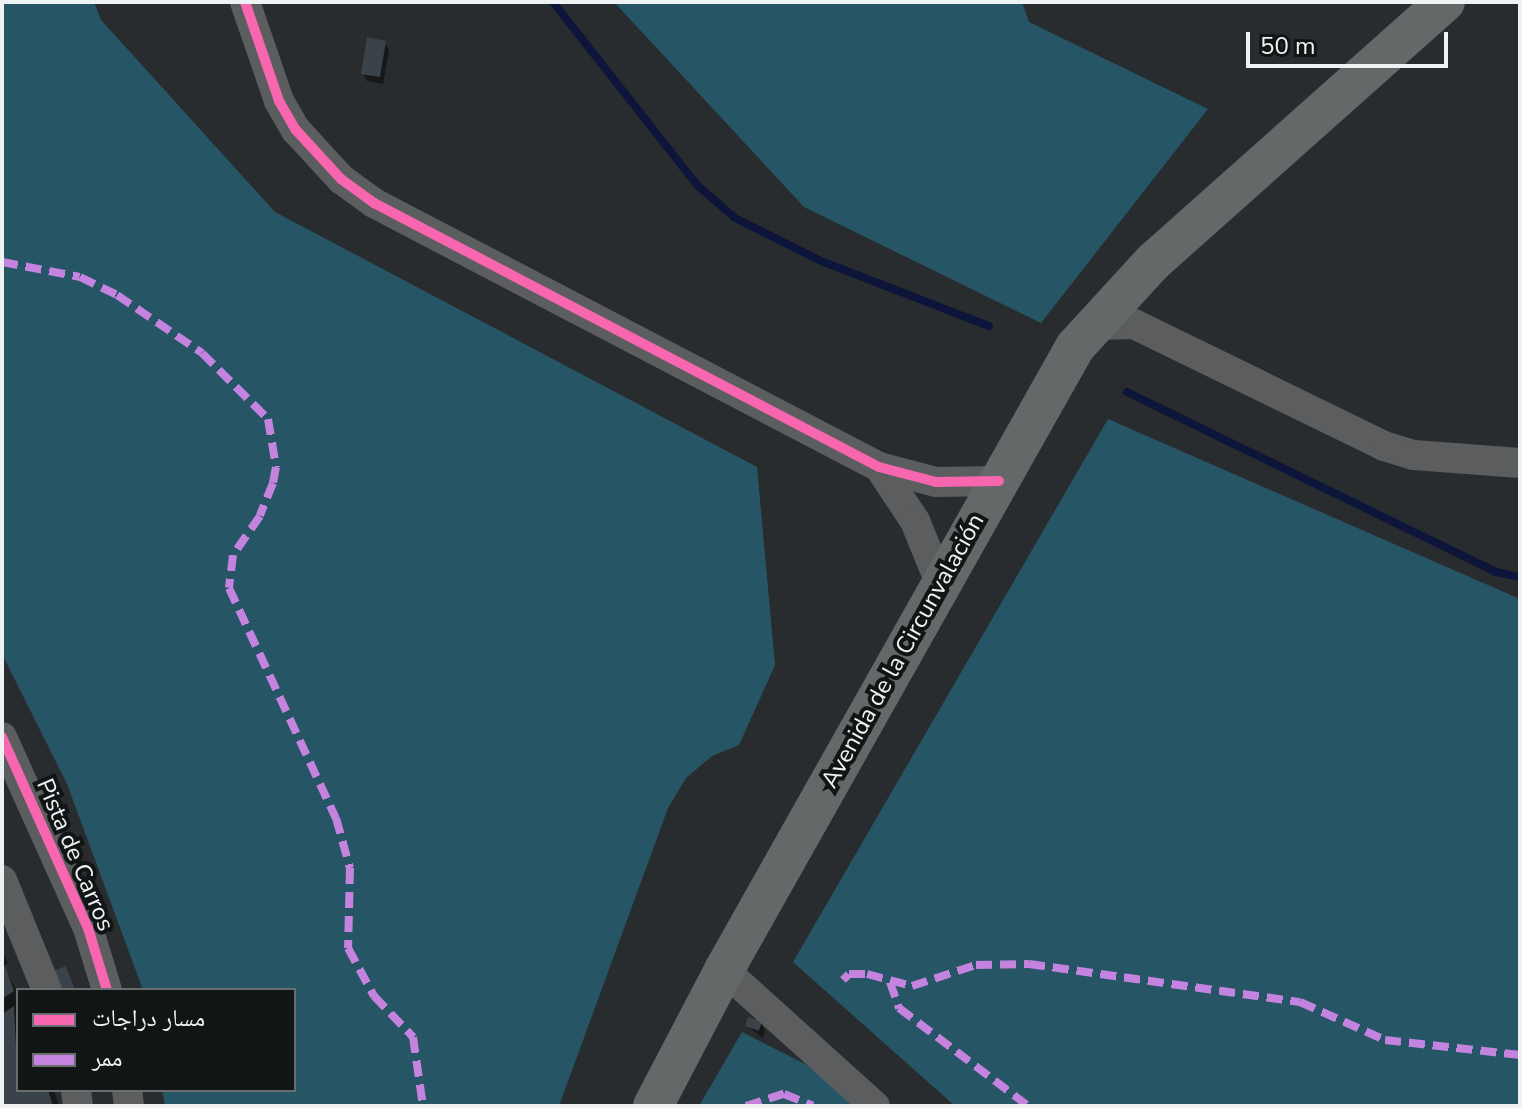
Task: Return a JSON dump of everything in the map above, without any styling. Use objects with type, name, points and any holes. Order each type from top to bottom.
[{"type":"main road","name":"Avenida de la Circunvalación","points":[[653,1106],[724,970],[1045,394],[1094,325],[1153,262],[1445,2]]},
{"type":"street","points":[[245,2],[275,91],[296,130],[341,179],[374,203],[879,467],[936,482],[999,481]]},
{"type":"street","points":[[1094,325],[1134,324],[1384,446],[1414,455],[1520,463]]},
{"type":"street","points":[[879,467],[915,521],[941,585]]},
{"type":"street","name":"Pista de Carros","points":[[2,737],[88,928],[106,988]]},
{"type":"street","points":[[2,880],[46,988]]},
{"type":"street","points":[[724,970],[875,1106]]},
{"type":"shaded area","points":[[2,2],[94,2],[101,20],[275,212],[757,467],[775,665],[739,745],[712,756],[686,778],[668,808],[559,1106],[165,1106],[162,1092],[296,1092],[296,988],[142,988],[67,784],[2,654]]},
{"type":"shaded area","points":[[614,2],[1022,2],[1029,22],[1208,109],[1041,323],[804,207]]},
{"type":"shaded area","points":[[1108,419],[1520,599],[1520,1106],[955,1106],[793,962]]},
{"type":"shaded area","points":[[742,1032],[821,1072],[857,1106],[699,1106]]},
{"type":"building","points":[[367,37],[386,41],[380,77],[361,74]]},
{"type":"building","points":[[5,966],[14,991],[2,999],[2,967]]},
{"type":"building","points":[[66,966],[74,988],[53,988],[48,973]]},
{"type":"building","points":[[14,1006],[16,1092],[49,1092],[53,1106],[2,1106],[2,1014]]},
{"type":"building","points":[[748,1017],[762,1021],[759,1031],[745,1026]]},
{"type":"waterway","points":[[553,2],[697,185],[735,218],[821,261],[989,326]]},
{"type":"waterway","points":[[1127,392],[1496,572],[1520,577]]},
{"type":"marked path","points":[[2,262],[80,277],[117,295],[202,353],[268,419],[276,467],[273,483],[260,516],[233,555],[229,588],[336,818],[350,868],[348,948],[374,996],[413,1037],[423,1106]]},
{"type":"marked path","points":[[843,980],[849,974],[867,974],[912,986],[976,965],[1029,964],[1300,1002],[1385,1040],[1520,1055]]},
{"type":"marked path","points":[[890,982],[899,1008],[1028,1106]]},
{"type":"marked path","points":[[746,1106],[784,1094],[813,1106]]},
{"type":"cycle path","points":[[245,2],[279,101],[296,130],[341,179],[374,203],[879,467],[936,482],[999,481]]},
{"type":"cycle path","points":[[2,737],[88,928],[106,988]]}]
